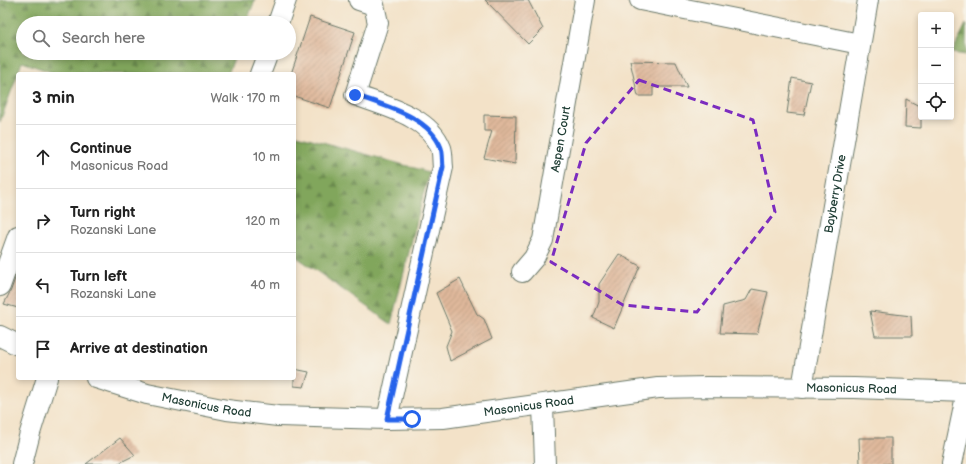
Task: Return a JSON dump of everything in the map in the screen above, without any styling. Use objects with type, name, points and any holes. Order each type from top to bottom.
[{"type":"street","points":[[280,16],[286,0]]},
{"type":"street","points":[[359,0],[374,5],[378,23],[355,95],[408,115],[431,130],[441,149],[443,167],[387,419]]},
{"type":"street","name":"Aspen Court","points":[[522,272],[534,258],[543,240],[585,0]]},
{"type":"street","points":[[640,0],[860,44]]},
{"type":"street","name":"Bayberry Drive","points":[[802,388],[868,0]]},
{"type":"street","points":[[261,72],[265,60]]},
{"type":"street","points":[[0,286],[16,242]]},
{"type":"street","points":[[0,336],[16,344]]},
{"type":"street","points":[[22,464],[46,380]]},
{"type":"street","name":"Masonicus Road","points":[[102,380],[147,394],[227,410],[278,416],[387,419],[443,418],[658,388],[802,388],[966,392]]},
{"type":"street","points":[[952,464],[966,397]]},
{"type":"street","points":[[543,404],[545,464]]},
{"type":"highlighted area","points":[[639,80],[753,120],[775,212],[697,312],[623,305],[551,262],[586,143]]},
{"type":"green space","points":[[0,0],[255,0],[249,16],[16,16],[16,60],[233,60],[229,72],[51,72],[22,62],[18,72],[16,72],[16,78],[0,122]]},
{"type":"green space","points":[[966,24],[966,55],[954,53],[954,49]]},
{"type":"green space","points":[[296,135],[429,172],[391,324],[296,256]]},
{"type":"building","points":[[485,0],[528,0],[543,29],[528,44]]},
{"type":"building","points":[[310,17],[355,32],[330,108],[296,97],[296,72],[292,72]]},
{"type":"building","points":[[630,61],[676,62],[687,87],[653,87],[653,96],[638,96]]},
{"type":"building","points":[[792,78],[811,82],[804,115],[787,113]]},
{"type":"building","points":[[906,99],[918,105],[918,120],[921,120],[921,128],[905,127]]},
{"type":"building","points":[[484,115],[516,116],[515,164],[484,158],[492,131],[484,131]]},
{"type":"building","points":[[619,254],[640,266],[614,328],[593,318],[599,302],[599,284]]},
{"type":"building","points":[[16,276],[16,307],[4,304]]},
{"type":"building","points":[[460,279],[477,314],[484,319],[492,339],[450,361],[446,346],[452,331],[436,293]]},
{"type":"building","points":[[752,289],[768,292],[757,334],[720,333],[723,306],[746,300]]},
{"type":"building","points":[[870,311],[911,316],[912,336],[875,336]]},
{"type":"building","points":[[296,369],[309,372],[304,387],[294,386],[294,380],[296,380]]},
{"type":"building","points":[[120,438],[135,455],[117,464],[86,464]]},
{"type":"building","points":[[859,438],[891,438],[891,464],[860,464]]},
{"type":"route","points":[[355,95],[408,115],[431,130],[441,149],[443,167],[387,419],[412,419]]}]
